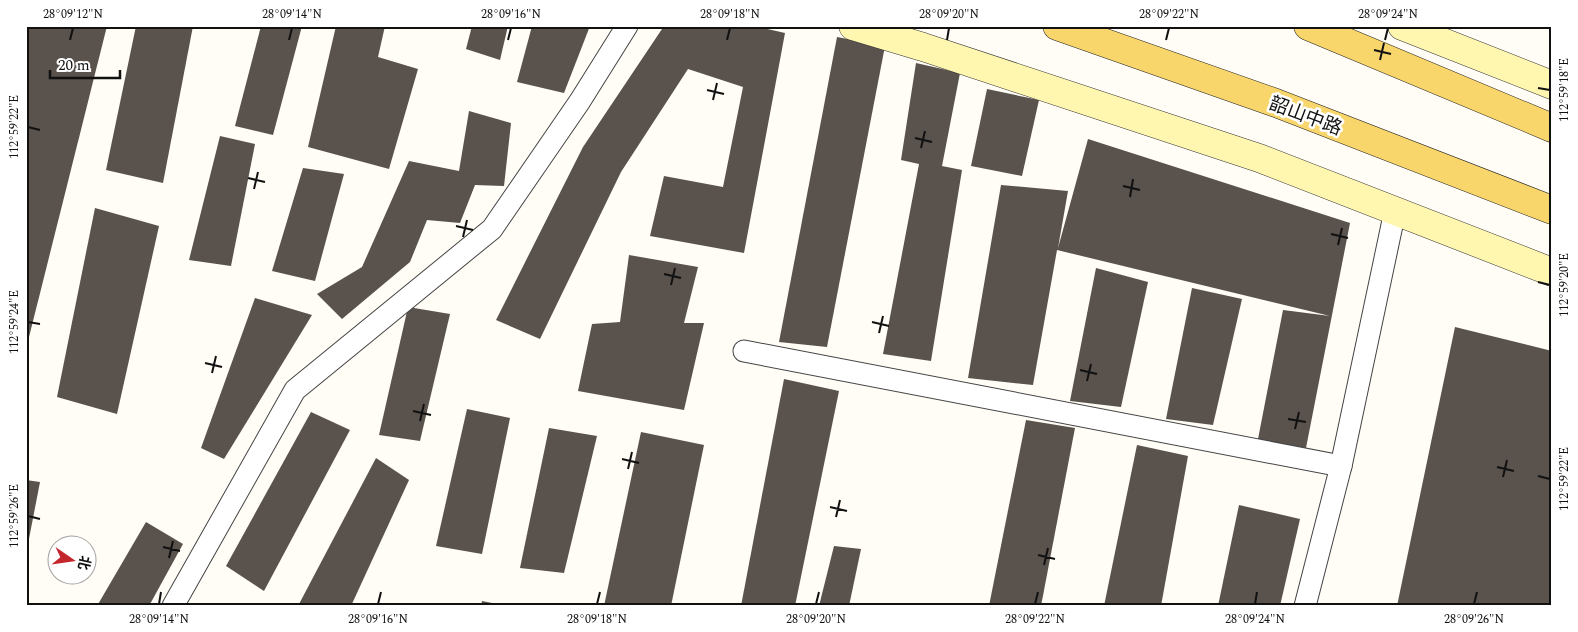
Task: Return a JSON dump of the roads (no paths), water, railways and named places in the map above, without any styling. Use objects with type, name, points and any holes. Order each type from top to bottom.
[{"type":"main road","name":"韶山中路","points":[[1057,26],[1276,103],[1552,210]]},
{"type":"main road","points":[[1308,26],[1552,128]]},
{"type":"street","points":[[173,606],[295,390],[492,229],[580,101],[627,26]]},
{"type":"street","points":[[853,26],[923,46],[1259,158],[1552,272]]},
{"type":"street","points":[[1402,26],[1552,85]]},
{"type":"street","points":[[1305,606],[1341,466],[1394,211]]},
{"type":"street","points":[[744,351],[1341,466]]}]
